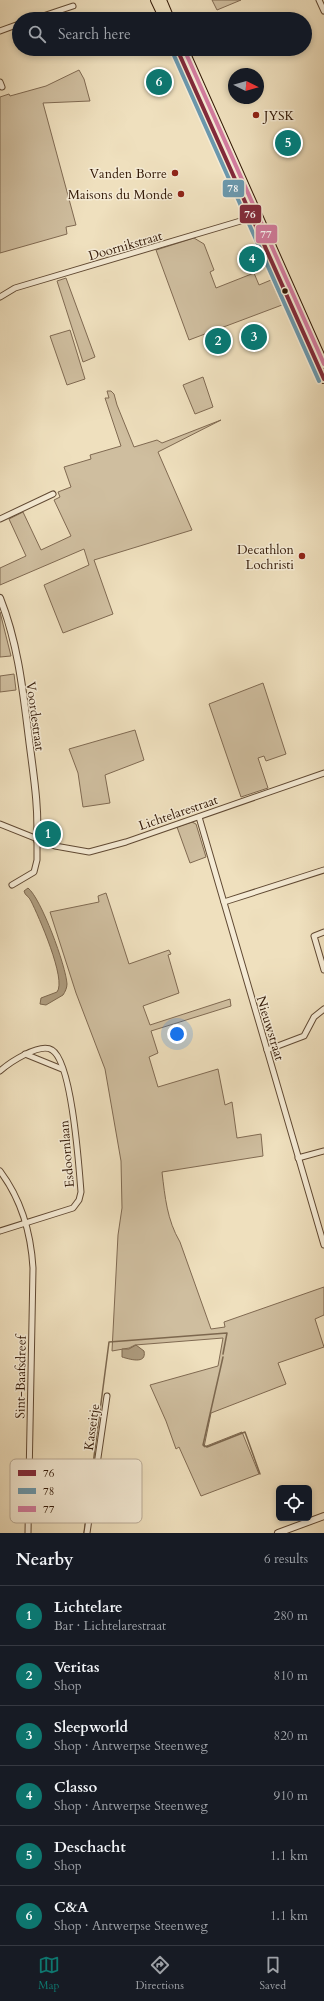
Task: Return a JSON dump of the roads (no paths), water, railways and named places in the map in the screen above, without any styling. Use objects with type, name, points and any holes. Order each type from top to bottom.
[{"type":"main road","points":[[155,0],[161,12]]},
{"type":"main road","points":[[162,0],[167,12]]},
{"type":"main road","points":[[180,56],[324,364]]},
{"type":"main road","points":[[187,56],[324,379]]},
{"type":"street","points":[[319,0],[324,11]]},
{"type":"street","points":[[55,12],[73,6]]},
{"type":"street","points":[[0,31],[12,27]]},
{"type":"street","name":"Doornikstraat","points":[[0,297],[15,288],[255,216]]},
{"type":"street","points":[[0,518],[53,494]]},
{"type":"street","name":"Voordestraat","points":[[0,598],[13,635],[18,664],[36,800],[37,840]]},
{"type":"street","name":"Lichtelarestraat","points":[[0,824],[55,846],[89,852],[126,842],[324,773]]},
{"type":"street","name":"Nieuwstraat","points":[[199,817],[324,1245]]},
{"type":"street","points":[[12,885],[21,882],[34,872],[37,860],[37,840]]},
{"type":"street","points":[[224,902],[324,870]]},
{"type":"street","points":[[324,932],[314,936],[324,970]]},
{"type":"street","points":[[267,1050],[304,1036],[314,1017],[324,1009]]},
{"type":"street","name":"Esdoornlaan","points":[[0,1071],[14,1059],[43,1048],[51,1049],[56,1054],[70,1096],[75,1124],[80,1176],[79,1200],[73,1208],[0,1231]]},
{"type":"street","points":[[25,1054],[62,1069]]},
{"type":"street","points":[[298,1158],[324,1151]]},
{"type":"street","name":"Sint-Baafsdreef","points":[[0,1172],[15,1195],[32,1248],[33,1268],[29,1459]]},
{"type":"street","name":"Kasseitje","points":[[98,1459],[107,1396]]},
{"type":"street","points":[[278,1533],[324,1516]]},
{"type":"street","name":"Sint-Baafsdreef","points":[[28,1523],[28,1533]]},
{"type":"street","name":"Kasseitje","points":[[87,1533],[88,1523]]},
{"type":"waterway","points":[[94,1459],[109,1342],[227,1333],[223,1354]]},
{"type":"waterway","points":[[223,1357],[203,1445],[207,1447],[245,1432],[260,1474]]},
{"type":"waterway","points":[[84,1533],[85,1523]]},
{"type":"place","name":"C&A","points":[[159,82]]},
{"type":"place","name":"JYSK","points":[[256,115]]},
{"type":"place","name":"Deschacht","points":[[288,143]]},
{"type":"place","name":"Vanden Borre","points":[[175,173]]},
{"type":"place","name":"Maisons du Monde","points":[[181,194]]},
{"type":"place","name":"Classo","points":[[252,259]]},
{"type":"place","name":"Sleepworld","points":[[254,337]]},
{"type":"place","name":"Veritas","points":[[218,341]]},
{"type":"place","name":"Decathlon Lochristi","points":[[302,556]]},
{"type":"place","name":"Lichtelare","points":[[48,834]]}]
